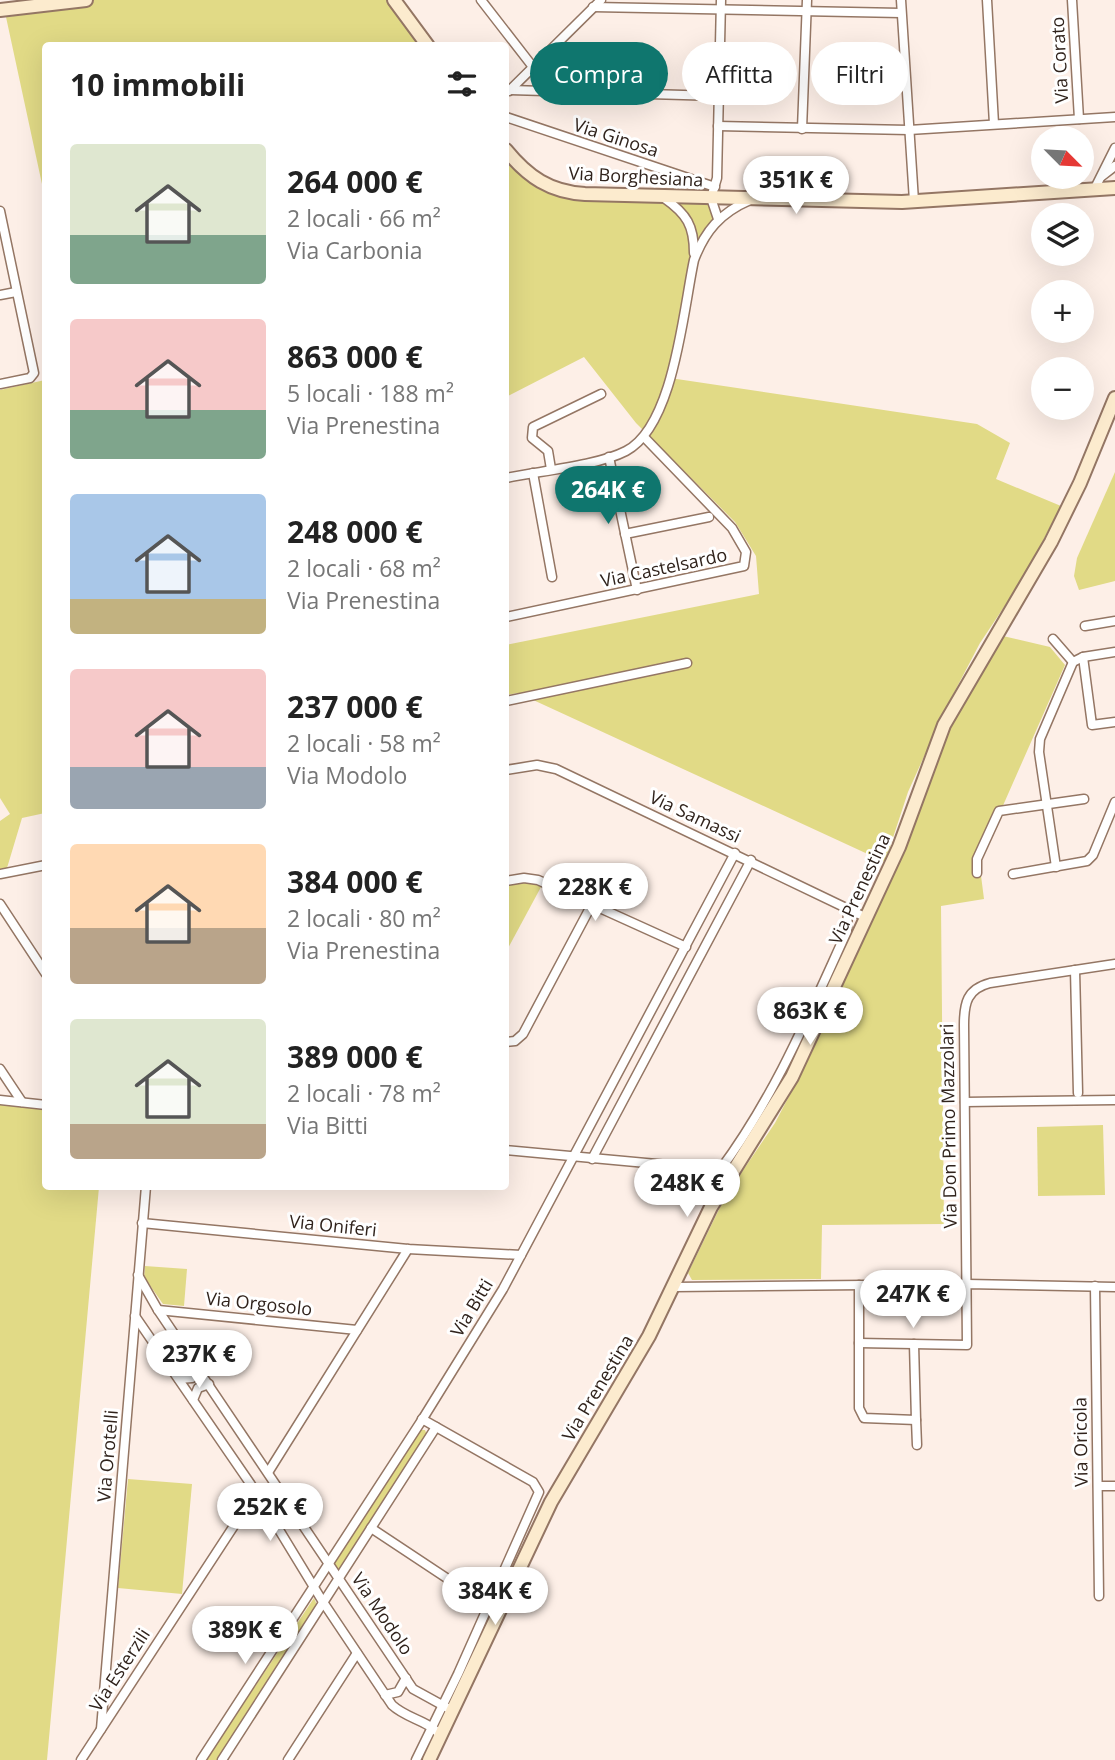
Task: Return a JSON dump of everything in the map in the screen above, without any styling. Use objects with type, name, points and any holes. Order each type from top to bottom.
[{"type":"main road","points":[[0,10],[86,0]]},
{"type":"main road","points":[[394,0],[425,42]]},
{"type":"main road","name":"Via Borghesiana","points":[[509,153],[534,178],[558,190],[579,194],[695,198],[713,193],[753,199],[915,201],[1097,183],[1115,188]]},
{"type":"main road","name":"Via Prenestina","points":[[429,1760],[437,1732],[463,1676],[551,1502],[644,1346],[707,1216],[787,1087],[905,832],[944,725],[1051,542],[1076,493],[1115,398]]},
{"type":"street","points":[[481,0],[530,63]]},
{"type":"street","points":[[558,42],[601,0]]},
{"type":"street","points":[[719,42],[721,0]]},
{"type":"street","points":[[802,129],[807,0]]},
{"type":"street","points":[[901,0],[915,201]]},
{"type":"street","points":[[987,0],[994,124]]},
{"type":"street","name":"Via Corato","points":[[1072,0],[1079,118]]},
{"type":"street","points":[[593,8],[901,13]]},
{"type":"street","points":[[509,91],[530,70]]},
{"type":"street","points":[[509,92],[682,95]]},
{"type":"street","points":[[718,105],[713,193],[718,219]]},
{"type":"street","points":[[718,126],[909,130],[1115,117]]},
{"type":"street","name":"Via Ginosa","points":[[509,118],[713,193]]},
{"type":"street","points":[[1097,183],[1115,148]]},
{"type":"street","points":[[1097,183],[1115,166]]},
{"type":"street","points":[[663,197],[687,216],[693,233],[694,260]]},
{"type":"street","points":[[687,216],[695,198]]},
{"type":"street","points":[[509,477],[609,457],[627,450],[644,437],[664,400],[694,260],[705,236],[718,219],[753,199]]},
{"type":"street","points":[[0,211],[33,375],[0,384]]},
{"type":"street","points":[[0,295],[16,292]]},
{"type":"street","points":[[551,469],[547,449],[533,438],[533,427],[601,394]]},
{"type":"street","name":"Via Castelsardo","points":[[509,616],[744,566],[747,558],[730,526],[644,437]]},
{"type":"street","points":[[609,457],[636,590]]},
{"type":"street","points":[[533,473],[552,577]]},
{"type":"street","points":[[625,534],[709,517]]},
{"type":"street","points":[[1085,626],[1115,621]]},
{"type":"street","points":[[1053,639],[1073,662]]},
{"type":"street","points":[[1056,867],[1038,744],[1073,662],[1083,657],[1115,653]]},
{"type":"street","points":[[1083,657],[1092,725],[1115,722]]},
{"type":"street","points":[[509,700],[687,663]]},
{"type":"street","name":"Via Samassi","points":[[509,770],[537,765],[554,768],[751,860],[867,918]]},
{"type":"street","points":[[976,873],[977,859],[999,811],[1084,799]]},
{"type":"street","points":[[1013,874],[1090,859],[1115,802]]},
{"type":"street","name":"Via Bitti","points":[[201,1760],[422,1419],[521,1255],[735,853]]},
{"type":"street","points":[[592,1159],[751,860]]},
{"type":"street","points":[[0,874],[42,866]]},
{"type":"street","points":[[509,881],[533,879],[686,947]]},
{"type":"street","points":[[0,904],[42,968]]},
{"type":"street","points":[[509,1042],[515,1041],[523,1034],[591,906]]},
{"type":"street","points":[[720,1170],[754,1121],[782,1072],[848,928],[848,909]]},
{"type":"street","name":"Via Don Primo Mazzolari","points":[[914,1344],[967,1345],[964,1009],[972,990],[994,982],[1115,964]]},
{"type":"street","points":[[1075,970],[1078,1093]]},
{"type":"street","points":[[0,1069],[22,1102]]},
{"type":"street","points":[[0,1100],[42,1104]]},
{"type":"street","points":[[965,1102],[1115,1100]]},
{"type":"street","points":[[509,1150],[735,1171]]},
{"type":"street","name":"Via Orotelli","points":[[100,1729],[146,1190]]},
{"type":"street","name":"Via Oniferi","points":[[142,1223],[408,1249],[521,1255]]},
{"type":"street","points":[[269,1471],[408,1249]]},
{"type":"street","name":"Via Modolo","points":[[138,1275],[158,1310],[406,1678],[419,1695],[448,1708]]},
{"type":"street","points":[[674,1287],[967,1284],[1115,1287]]},
{"type":"street","points":[[859,1285],[859,1408],[862,1416],[872,1419],[916,1420]]},
{"type":"street","name":"Via Oricola","points":[[1095,1286],[1099,1597]]},
{"type":"street","name":"Via Orgosolo","points":[[158,1310],[357,1330]]},
{"type":"street","points":[[135,1316],[256,1492],[323,1602],[385,1695],[402,1713],[437,1732],[416,1760]]},
{"type":"street","points":[[859,1343],[914,1344],[917,1445]]},
{"type":"street","points":[[178,1379],[192,1378],[198,1367]]},
{"type":"street","points":[[193,1400],[198,1388],[209,1384]]},
{"type":"street","points":[[422,1419],[534,1483],[538,1488],[538,1497],[463,1676]]},
{"type":"street","points":[[222,1760],[436,1427]]},
{"type":"street","points":[[1098,1486],[1115,1486]]},
{"type":"street","name":"Via Esterzili","points":[[81,1760],[256,1492]]},
{"type":"street","points":[[371,1528],[448,1579]]},
{"type":"street","points":[[288,1760],[357,1653]]},
{"type":"street","points":[[385,1695],[398,1692],[406,1678]]},
{"type":"shaded area","points":[[94,0],[394,0],[426,42],[42,42],[42,184],[6,17],[59,10]]},
{"type":"shaded area","points":[[509,153],[546,186],[711,198],[716,221],[694,260],[670,378],[977,424],[1010,443],[996,479],[1061,506],[1024,577],[980,643],[946,708],[908,792],[885,862],[518,693],[509,694],[509,644],[759,594],[756,556],[735,522],[636,423],[584,357],[509,395]]},
{"type":"shaded area","points":[[42,381],[42,814],[22,818],[7,868],[0,869],[0,821],[10,814],[0,798],[0,390]]},
{"type":"shaded area","points":[[1115,472],[1115,581],[1079,590],[1074,576],[1077,558]]},
{"type":"shaded area","points":[[1003,636],[1050,647],[1065,665],[979,860],[984,899],[941,906],[944,1224],[822,1225],[821,1279],[692,1280],[688,1273],[725,1197],[775,1123],[810,1056],[915,824],[946,734]]},
{"type":"shaded area","points":[[529,881],[541,887],[509,946],[509,884]]},
{"type":"shaded area","points":[[0,1103],[42,1109],[42,1190],[99,1190],[47,1760],[0,1760]]},
{"type":"shaded area","points":[[1103,1125],[1105,1195],[1038,1196],[1037,1127]]},
{"type":"shaded area","points":[[145,1266],[187,1269],[184,1306],[163,1304],[144,1277]]},
{"type":"shaded area","points":[[421,1430],[425,1430],[427,1435],[339,1570],[334,1566],[335,1561]]},
{"type":"shaded area","points":[[128,1479],[192,1484],[182,1594],[118,1588]]},
{"type":"shaded area","points":[[314,1598],[317,1605],[217,1760],[206,1760]]}]
